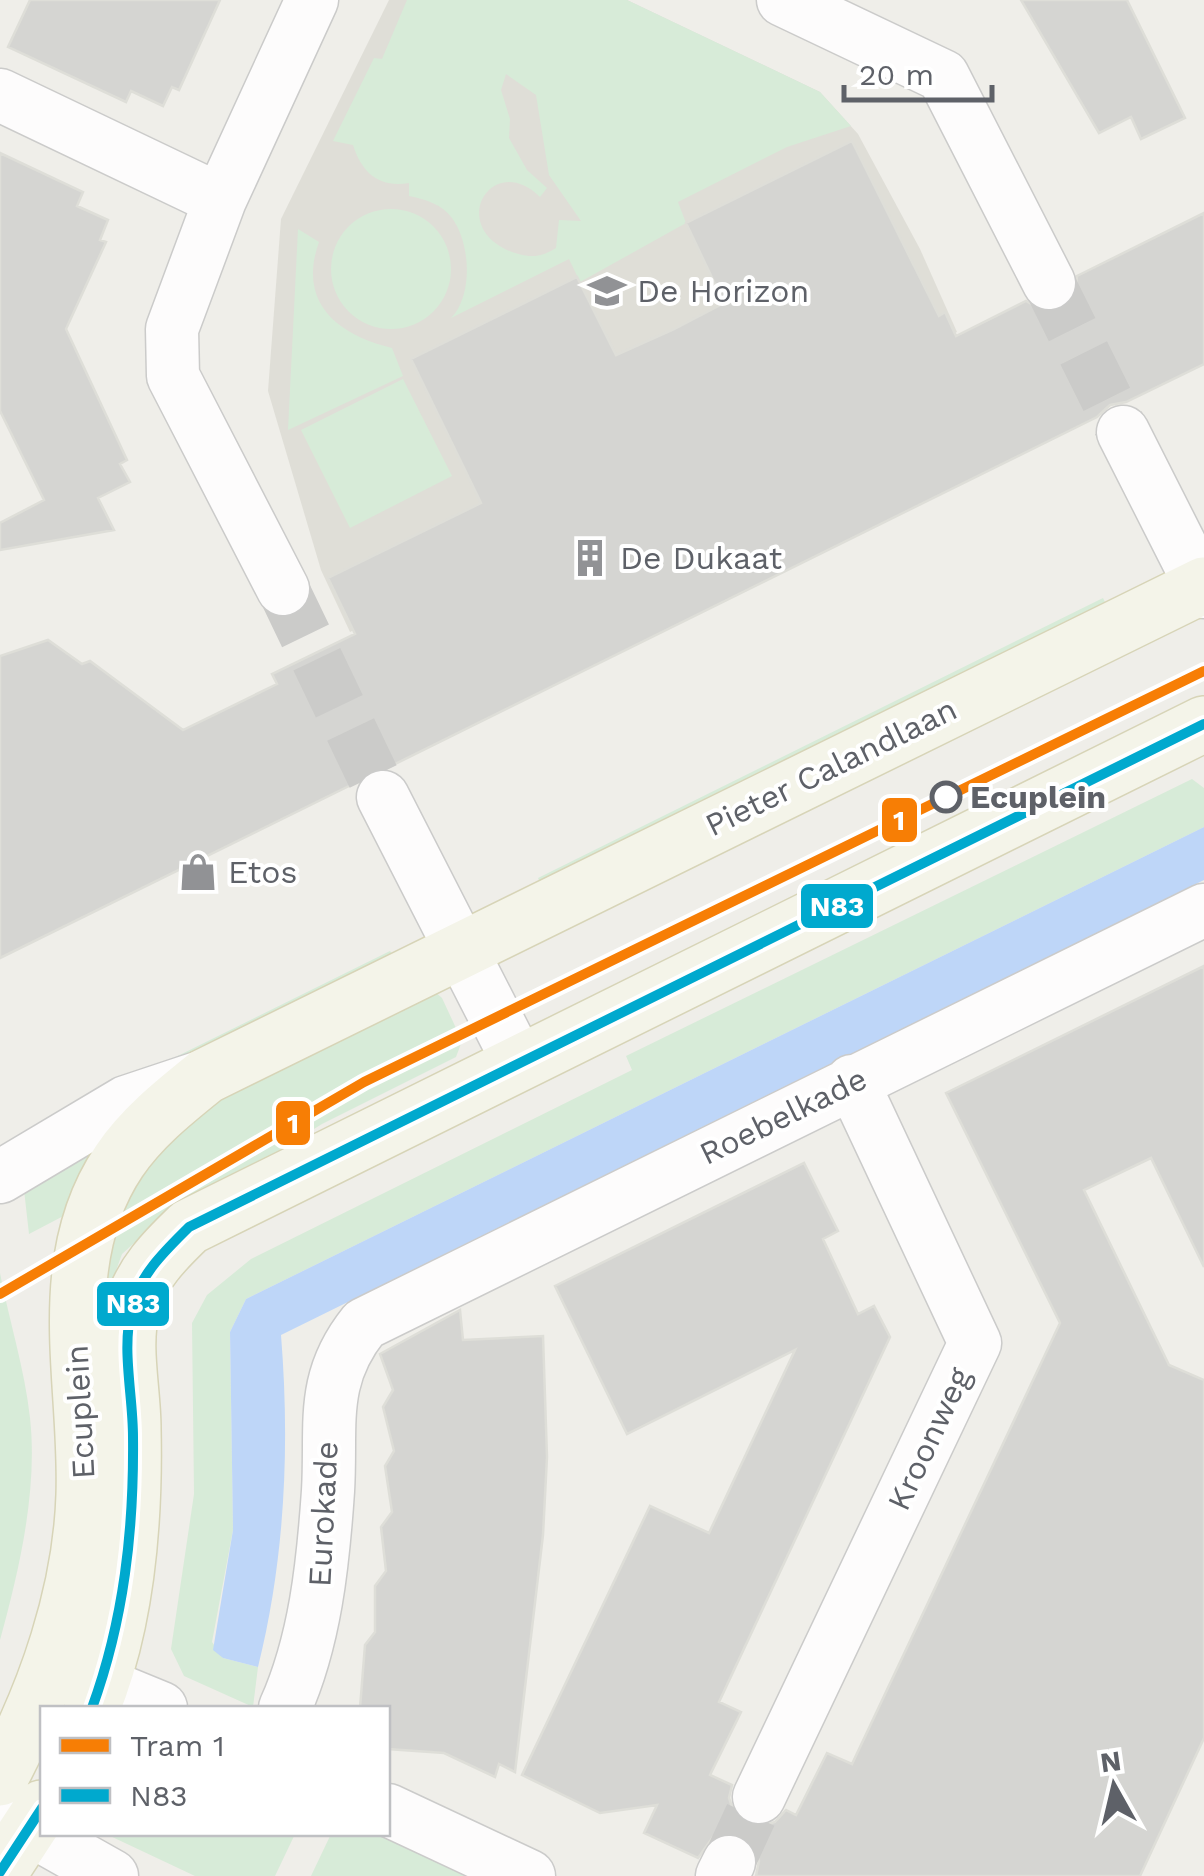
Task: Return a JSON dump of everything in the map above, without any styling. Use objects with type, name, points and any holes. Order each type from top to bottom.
[{"type":"main road","name":"Pieter Calandlaan","points":[[206,1076],[1203,588]]},
{"type":"main road","points":[[519,1063],[1204,724]]},
{"type":"main road","name":"Ecuplein","points":[[97,1696],[128,1548],[134,1426],[128,1333],[143,1280],[189,1227],[519,1063]]},
{"type":"main road","name":"Ecuplein","points":[[0,1778],[33,1713],[71,1592],[84,1496],[76,1316],[82,1248],[118,1161],[156,1118],[206,1076]]},
{"type":"street","points":[[283,589],[173,376],[172,330],[220,200],[312,0]]},
{"type":"street","points":[[783,0],[943,76],[1049,282]]},
{"type":"street","points":[[0,95],[220,200]]},
{"type":"street","points":[[1123,432],[1203,588]]},
{"type":"street","points":[[383,796],[519,1063]]},
{"type":"street","name":"Roebelkade","points":[[364,1324],[1204,910]]},
{"type":"street","name":"Pieter Calandlaan","points":[[0,1178],[126,1102],[206,1076]]},
{"type":"street","name":"Kroonweg","points":[[759,1797],[976,1343],[852,1081]]},
{"type":"street","name":"Eurokade","points":[[286,1706],[318,1601],[328,1488],[328,1405],[343,1350],[364,1324]]},
{"type":"street","points":[[49,1662],[97,1696],[150,1706]]},
{"type":"street","points":[[390,1811],[529,1876]]},
{"type":"street","points":[[18,1831],[112,1876]]},
{"type":"shaded area","name":"De Horizon","points":[[389,0],[627,0],[820,92],[858,134],[920,249],[957,332],[350,632],[321,570],[268,391],[281,219]]},
{"type":"green space","points":[[407,0],[627,0],[820,92],[851,126],[787,147],[678,202],[686,223],[580,282],[569,259],[451,318],[463,297],[467,270],[463,242],[452,218],[433,203],[409,196],[409,183],[380,181],[361,163],[353,145],[333,141],[374,58],[382,59]],"holes":[[[506,74],[536,95],[549,175],[581,221],[559,220],[556,248],[530,256],[492,241],[482,226],[479,211],[483,198],[493,187],[506,182],[522,185],[540,197],[547,188],[527,170],[509,138],[510,119],[501,90]]]},
{"type":"green space","points":[[391,209],[414,214],[433,227],[446,246],[451,269],[446,292],[433,311],[414,324],[391,329],[368,324],[349,311],[336,292],[331,269],[336,246],[349,227],[368,214]]},
{"type":"green space","points":[[298,229],[319,242],[314,282],[327,313],[355,335],[392,348],[403,376],[288,430]]},
{"type":"green space","points":[[403,379],[452,476],[350,528],[301,430]]},
{"type":"green space","points":[[1103,598],[1109,610],[543,890],[538,878]]},
{"type":"green space","points":[[1192,779],[1204,788],[1204,827],[246,1299],[230,1332],[233,1530],[212,1642],[223,1658],[258,1667],[253,1706],[184,1676],[171,1649],[194,1494],[192,1323],[207,1295],[251,1259],[632,1070],[626,1056]]},
{"type":"green space","points":[[390,951],[397,961],[30,1129]]},
{"type":"green space","points":[[433,990],[442,998],[462,1041],[456,1057],[322,1124],[143,1235],[122,1254],[100,1315],[91,1291],[137,1166],[197,1101]]},
{"type":"green space","points":[[105,1127],[73,1211],[29,1234],[23,1181]]},
{"type":"green space","points":[[0,1273],[24,1382],[32,1445],[25,1530],[0,1640]]},
{"type":"green space","points":[[110,1836],[294,1836],[275,1876],[195,1876]]},
{"type":"green space","points":[[330,1836],[380,1836],[466,1876],[311,1876]]},
{"type":"water","points":[[1204,827],[1204,880],[281,1335],[283,1502],[274,1585],[258,1667],[223,1658],[213,1650],[233,1530],[230,1332],[246,1299]]},
{"type":"building","points":[[30,0],[220,0],[179,90],[172,87],[163,106],[131,91],[126,102],[8,47]]},
{"type":"building","points":[[1021,0],[1127,0],[1185,118],[1141,139],[1131,117],[1099,133]]},
{"type":"building","name":"De Dukaat","points":[[852,141],[939,316],[945,312],[956,336],[1026,301],[1047,313],[1062,310],[1075,298],[1077,276],[1204,213],[1204,364],[1126,402],[1110,405],[1097,417],[387,768],[370,770],[357,782],[0,958],[0,656],[48,640],[82,664],[90,661],[183,730],[277,684],[272,674],[355,634],[328,578],[481,503],[411,359],[577,277],[616,355],[674,329],[724,303],[686,223]]},
{"type":"building","points":[[0,153],[83,192],[77,206],[108,220],[100,240],[106,242],[66,329],[127,460],[120,464],[130,482],[98,498],[114,530],[0,550],[0,523],[44,500],[0,411]]},
{"type":"building","points":[[1204,966],[1204,1267],[1151,1158],[1084,1190],[1169,1365],[1204,1380],[1204,1738],[1140,1876],[756,1876],[759,1861],[754,1846],[742,1835],[728,1832],[713,1837],[698,1858],[644,1833],[657,1805],[600,1813],[522,1775],[650,1506],[709,1533],[795,1350],[627,1434],[555,1286],[804,1163],[838,1231],[823,1239],[858,1314],[874,1306],[890,1337],[719,1702],[741,1712],[710,1775],[732,1785],[729,1798],[734,1813],[745,1824],[760,1827],[775,1822],[786,1810],[796,1815],[827,1753],[852,1764],[1060,1323],[946,1093]]},
{"type":"building","points":[[460,1310],[463,1340],[543,1336],[547,1457],[543,1535],[515,1772],[499,1764],[495,1777],[444,1753],[390,1749],[390,1706],[360,1706],[365,1645],[375,1632],[375,1586],[386,1571],[381,1527],[392,1512],[385,1466],[394,1451],[383,1407],[393,1390],[380,1354]]},
{"type":"tunnel","points":[[1049,283],[1123,432]]},
{"type":"tunnel","points":[[283,589],[383,797]]},
{"type":"tunnel","points":[[729,1862],[759,1797]]},
{"type":"tram line","name":"1","points":[[0,1294],[364,1082],[1204,671]]},
{"type":"transit line","name":"N83","points":[[93,1706],[112,1642],[129,1540],[133,1437],[128,1339],[132,1307],[147,1273],[189,1227],[1204,724]]},
{"type":"transit line","name":"N83","points":[[0,1872],[40,1811]]},
{"type":"place","name":"De Horizon","points":[[607,291]]},
{"type":"place","name":"De Dukaat","points":[[590,558]]},
{"type":"place","name":"Ecuplein","points":[[946,797]]},
{"type":"place","name":"Etos","points":[[198,872]]}]
